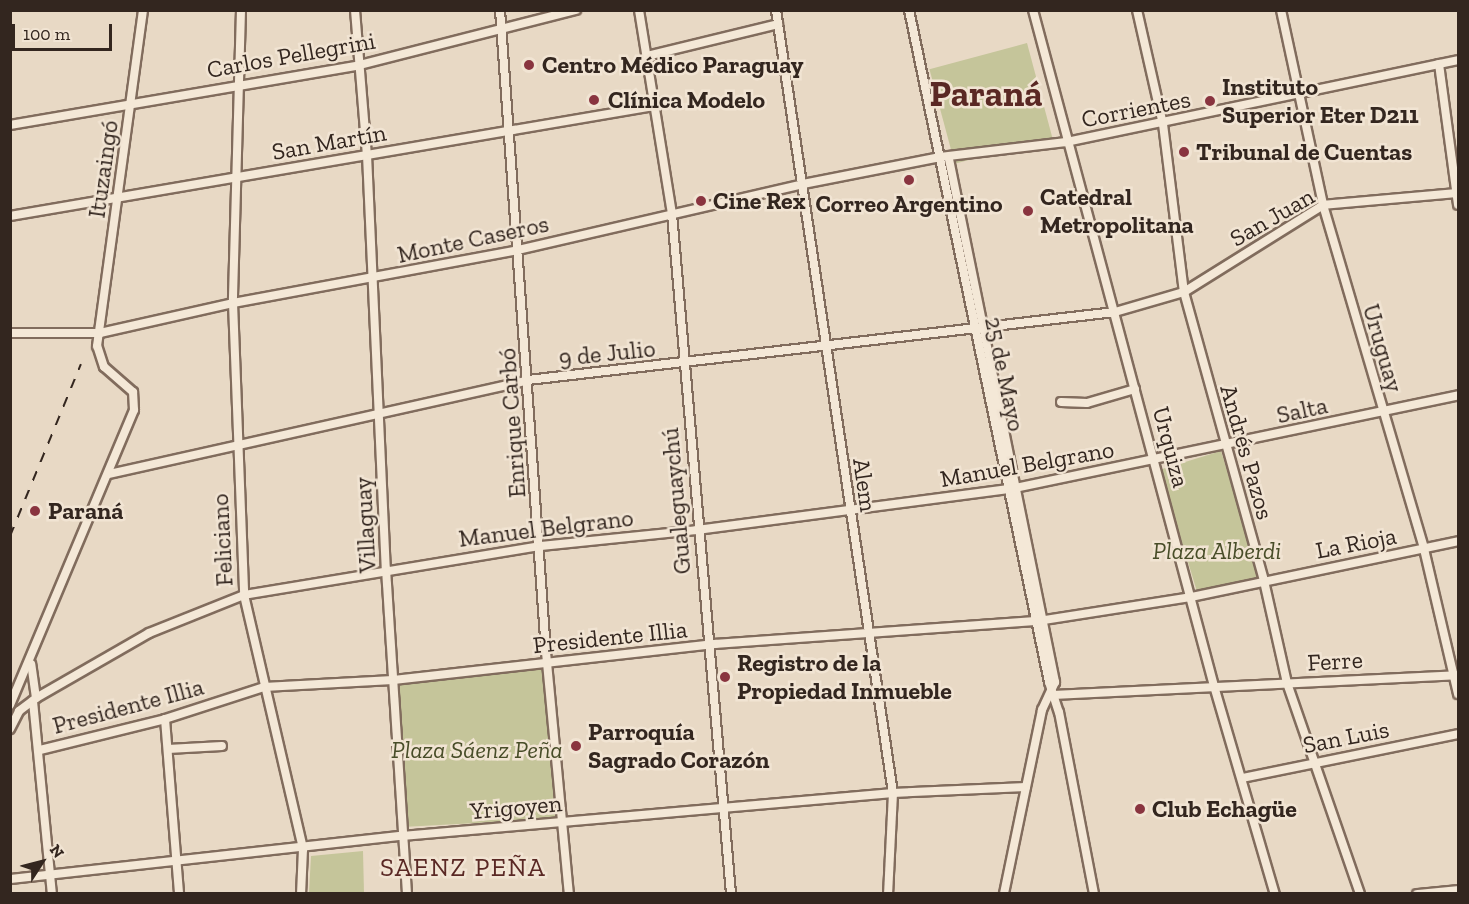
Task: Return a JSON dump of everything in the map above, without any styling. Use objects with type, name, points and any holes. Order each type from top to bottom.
[{"type":"street","name":"Ituzaingó","points":[[10,705],[31,664],[109,474],[135,400],[127,383],[104,367],[99,356],[100,333],[144,10]]},
{"type":"street","name":"Feliciano","points":[[241,10],[233,303],[236,446],[244,595],[303,849],[301,894]]},
{"type":"street","name":"Villaguay","points":[[355,10],[367,155],[386,569],[407,894]]},
{"type":"street","name":"Enrique Carbó","points":[[501,10],[548,663],[569,894]]},
{"type":"street","name":"Carlos Pellegrini","points":[[10,125],[360,64],[576,10]]},
{"type":"street","name":"Gualeguaychú","points":[[639,10],[672,214],[707,646],[731,894]]},
{"type":"street","name":"Alem","points":[[776,10],[867,633],[893,793],[888,894]]},
{"type":"street","name":"25 de Mayo","points":[[909,10],[944,158],[1055,682],[1052,695],[1059,711],[1094,894]]},
{"type":"street","name":"Urquiza","points":[[1033,10],[1066,142],[1136,389],[1214,686],[1275,894]]},
{"type":"street","name":"Andrés Pazos","points":[[1137,10],[1163,124],[1184,292],[1224,447],[1264,581],[1287,683],[1360,894]]},
{"type":"street","name":"Uruguay","points":[[1281,10],[1323,205],[1381,412],[1424,549],[1456,675],[1458,694]]},
{"type":"street","points":[[647,56],[778,24]]},
{"type":"street","name":"Corrientes","points":[[944,158],[1066,142],[1163,124],[1458,60]]},
{"type":"street","points":[[1439,64],[1458,205]]},
{"type":"street","name":"San Martín","points":[[10,216],[236,179],[509,128],[654,106]]},
{"type":"street","name":"Monte Caseros","points":[[10,333],[100,333],[233,303],[373,279],[519,250],[803,184],[944,158]]},
{"type":"street","name":"San Juan","points":[[1115,312],[1184,292],[1323,205],[1457,193]]},
{"type":"street","name":"9 de Julio","points":[[109,474],[380,416],[528,380],[684,364],[1115,312]]},
{"type":"street","points":[[1060,402],[1086,403],[1136,389]]},
{"type":"street","name":"Salta","points":[[1155,461],[1458,395]]},
{"type":"street","name":"Manuel Belgrano","points":[[33,701],[149,633],[244,595],[386,569],[540,546],[697,530],[1013,488],[1155,461]]},
{"type":"street","name":"La Rioja","points":[[1191,597],[1458,541]]},
{"type":"street","name":"Presidente Illia","points":[[40,750],[165,719],[264,687],[393,680],[707,646],[1041,621],[1191,597]]},
{"type":"street","points":[[31,664],[52,894]]},
{"type":"street","name":"Ferre","points":[[1214,686],[1456,675]]},
{"type":"street","points":[[20,686],[27,684],[34,687]]},
{"type":"street","points":[[1004,894],[1042,711],[1052,695],[1214,686]]},
{"type":"street","points":[[16,695],[33,701]]},
{"type":"street","points":[[10,729],[19,711],[33,701]]},
{"type":"street","points":[[165,719],[179,894]]},
{"type":"street","name":"San Luis","points":[[1242,778],[1458,734]]},
{"type":"street","points":[[168,749],[222,746]]},
{"type":"street","name":"Yrigoyen","points":[[10,879],[303,849],[402,836],[893,793],[1026,787]]},
{"type":"street","points":[[1417,894],[1458,890]]},
{"type":"green space","points":[[1027,43],[1052,138],[955,164],[929,69]]},
{"type":"green space","name":"Plaza Alberdi","points":[[1221,451],[1260,578],[1199,597],[1160,470]]},
{"type":"green space","name":"Plaza Sáenz Peña","points":[[550,666],[558,819],[402,827],[394,674]]},
{"type":"green space","points":[[363,851],[364,893],[309,893],[311,856]]},
{"type":"railway","points":[[10,536],[81,364]]},
{"type":"place","name":"Centro Médico Paraguay","points":[[529,65]]},
{"type":"place","name":"Clínica Modelo","points":[[594,100]]},
{"type":"place","name":"Instituto Superior Eter D211","points":[[1210,101]]},
{"type":"place","name":"Tribunal de Cuentas","points":[[1184,152]]},
{"type":"place","name":"Correo Argentino","points":[[909,180]]},
{"type":"place","name":"Cine Rex","points":[[701,201]]},
{"type":"place","name":"Catedral Metropolitana","points":[[1028,211]]},
{"type":"place","name":"Paraná","points":[[35,511]]},
{"type":"place","name":"Registro de la Propiedad Inmueble","points":[[725,677]]},
{"type":"place","name":"Parroquía Sagrado Corazón","points":[[576,746]]},
{"type":"place","name":"Club Echagüe","points":[[1140,809]]},
{"type":"district","name":"Paraná","points":[[986,94]]},
{"type":"district","name":"SAENZ PEÑA","points":[[463,868]]}]
